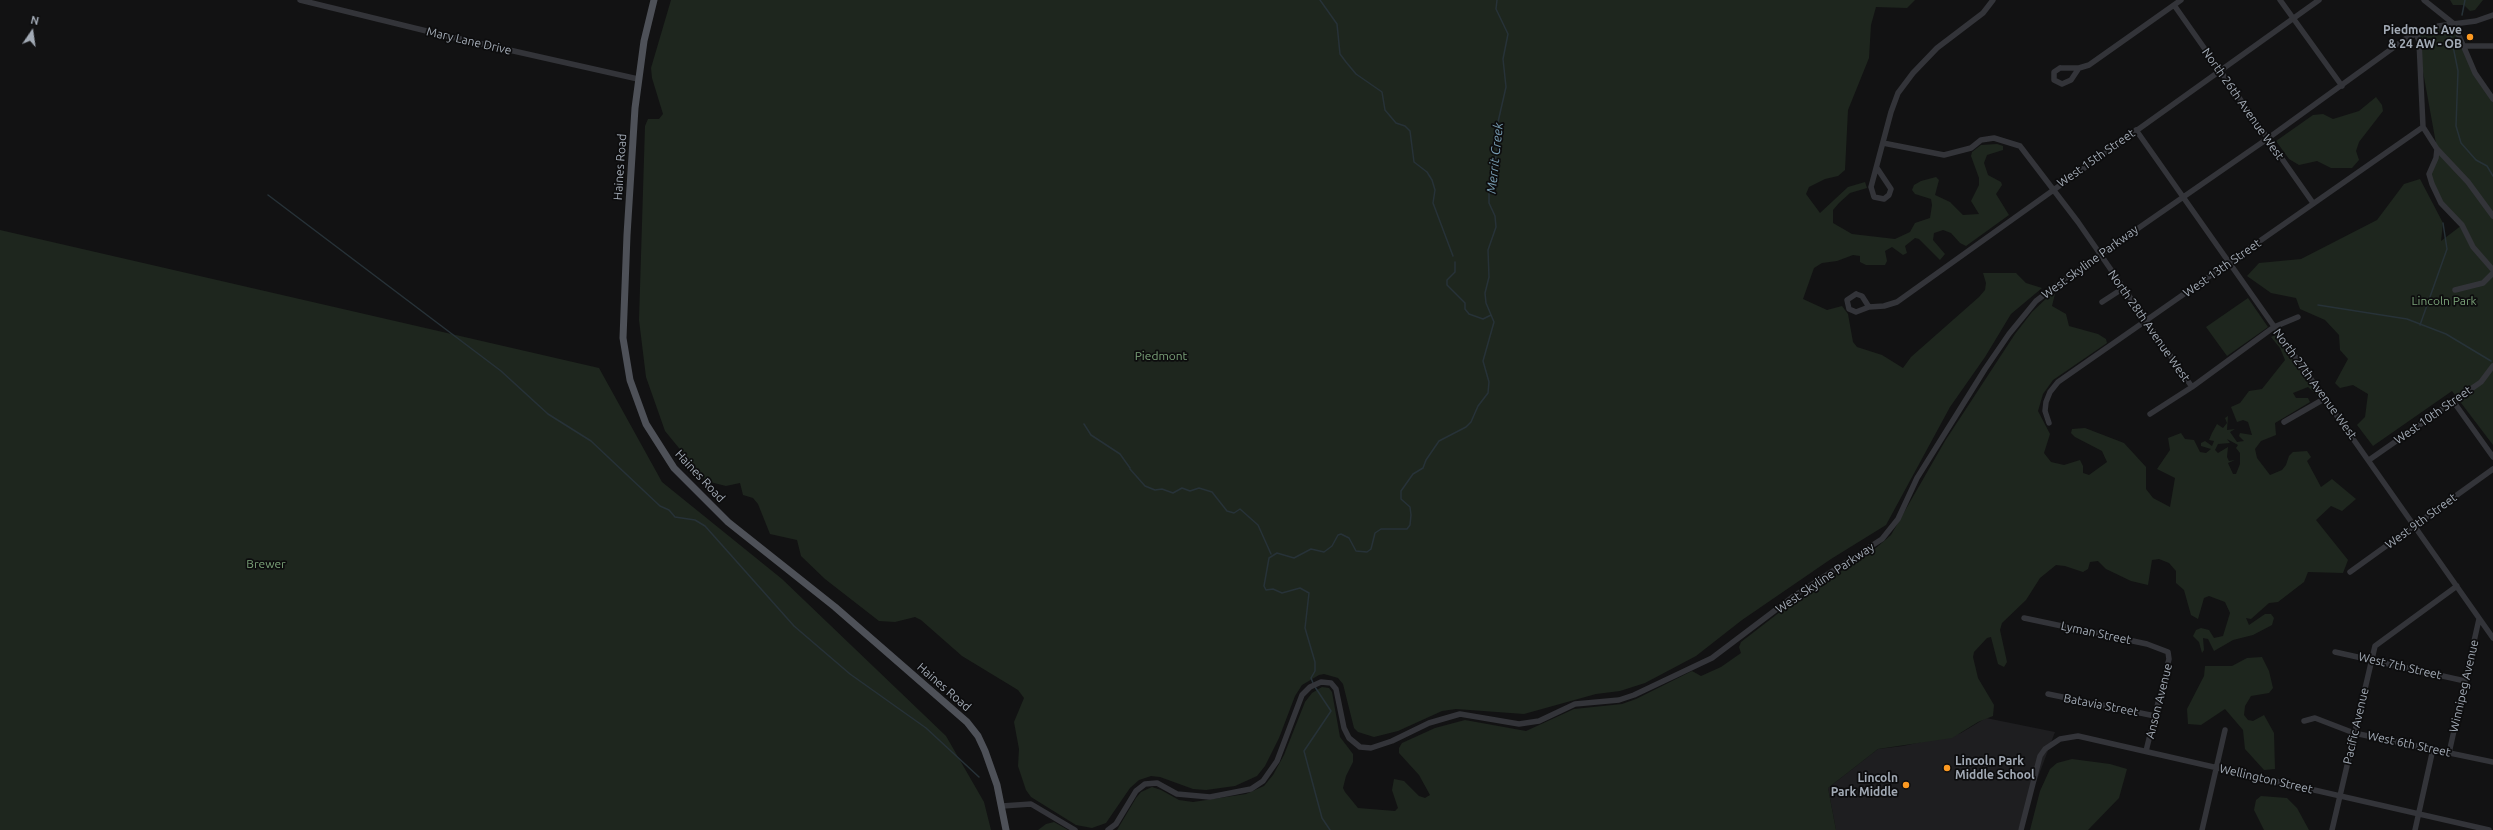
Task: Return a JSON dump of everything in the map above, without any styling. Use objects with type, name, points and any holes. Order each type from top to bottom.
[{"type":"main road","name":"Haines Road","points":[[654,0],[638,79],[627,235],[623,338],[630,380],[646,424],[674,468],[728,522],[835,607],[967,722],[978,736],[985,751],[1002,806],[1006,830]]},
{"type":"street","name":"Mary Lane Drive","points":[[300,0],[447,36],[638,79]]},
{"type":"street","points":[[1877,168],[1891,189],[1887,198],[1881,200],[1874,197],[1871,191],[1891,112],[1898,93],[1913,73],[1937,48],[1983,13],[1993,0]]},
{"type":"street","points":[[2079,68],[2089,65],[2181,0]]},
{"type":"street","points":[[2280,0],[2342,86]]},
{"type":"street","name":"West 15th Street","points":[[1870,307],[1884,306],[1897,302],[2319,0]]},
{"type":"street","points":[[2424,0],[2454,24],[2475,73],[2493,99]]},
{"type":"street","name":"North 26th Avenue West","points":[[2174,6],[2313,203]]},
{"type":"street","name":"West Skyline Parkway","points":[[1108,830],[1116,824],[1136,791],[1145,784],[1157,784],[1177,794],[1210,797],[1251,789],[1263,780],[1276,761],[1300,700],[1310,687],[1318,683],[1328,682],[1336,689],[1344,728],[1348,738],[1360,747],[1371,748],[1392,741],[1429,723],[1460,714],[1519,724],[1539,721],[1575,704],[1619,700],[1634,695],[1712,658],[1794,596],[1882,539],[1898,519],[1917,478],[2009,334],[2036,301],[2099,255],[2342,86],[2416,32],[2438,26],[2476,22],[2493,15]]},
{"type":"street","points":[[2416,32],[2419,40],[2423,127],[2437,149],[2468,182],[2493,216]]},
{"type":"street","points":[[2464,46],[2493,46]]},
{"type":"street","name":"West 13th Street","points":[[2049,423],[2045,407],[2052,388],[2423,127]]},
{"type":"street","name":"North 27th Avenue West","points":[[2136,130],[2184,196],[2324,399],[2369,460],[2493,638]]},
{"type":"street","name":"North 28th Avenue West","points":[[1883,143],[1944,155],[1971,148],[1982,140],[1994,138],[2008,141],[2020,146],[2053,189],[2192,387]]},
{"type":"street","points":[[2437,149],[2436,158],[2429,174],[2440,202],[2462,225],[2473,247],[2493,271],[2483,283],[2455,290]]},
{"type":"street","points":[[2102,302],[2122,289]]},
{"type":"street","points":[[2150,414],[2192,387],[2274,327],[2298,317]]},
{"type":"street","name":"West 10th Street","points":[[2369,460],[2481,382],[2493,366]]},
{"type":"street","points":[[2284,422],[2324,399]]},
{"type":"street","points":[[2453,401],[2493,457]]},
{"type":"street","name":"West 9th Street","points":[[2350,572],[2415,527],[2493,469]]},
{"type":"street","name":"Pacific Avenue","points":[[2332,830],[2370,660],[2375,646],[2457,586]]},
{"type":"street","name":"Lyman Street","points":[[2024,618],[2147,644],[2168,652]]},
{"type":"street","name":"Winnipeg Avenue","points":[[2449,753],[2479,618]]},
{"type":"street","name":"Anson Avenue","points":[[2146,751],[2169,659],[2168,652]]},
{"type":"street","name":"West 7th Street","points":[[2335,652],[2465,681]]},
{"type":"street","name":"Batavia Street","points":[[2048,694],[2155,716]]},
{"type":"street","name":"West 6th Street","points":[[2304,721],[2315,718],[2327,721],[2354,733],[2493,762]]},
{"type":"street","points":[[2202,830],[2225,730]]},
{"type":"street","name":"Wellington Street","points":[[2021,830],[2040,756],[2045,749],[2060,739],[2078,736],[2489,830]]},
{"type":"street","points":[[2415,830],[2433,749]]},
{"type":"street","points":[[1002,806],[1016,803],[1032,804],[1075,830]]},
{"type":"shaded area","name":"Lincoln Park Middle School","points":[[1986,718],[2055,732],[2018,830],[1836,830],[1828,788],[1878,749],[1903,746],[1961,733]]},
{"type":"green space","name":"Piedmont","points":[[671,0],[1915,0],[1907,8],[1876,7],[1871,25],[1869,58],[1848,110],[1845,170],[1838,176],[1825,179],[1809,187],[1806,194],[1820,213],[1848,187],[1865,182],[1867,188],[1850,193],[1833,210],[1833,223],[1852,234],[1895,239],[1910,232],[1915,223],[1930,218],[1932,205],[1931,199],[1915,194],[1912,190],[1914,185],[1921,181],[1936,177],[1939,180],[1935,195],[1950,202],[1963,215],[1979,214],[1971,201],[1979,185],[1979,178],[1971,156],[1972,152],[1981,145],[1997,144],[2003,146],[2003,150],[1987,155],[1984,163],[1988,175],[2001,182],[2002,185],[1996,194],[2009,215],[1966,246],[1960,243],[1951,233],[1943,230],[1934,233],[1933,240],[1945,254],[1940,260],[1919,239],[1915,238],[1905,246],[1907,253],[1903,255],[1892,247],[1885,251],[1887,261],[1885,265],[1866,265],[1860,262],[1860,256],[1853,255],[1837,261],[1822,263],[1814,268],[1803,299],[1827,310],[1842,306],[1848,314],[1853,342],[1857,347],[1882,355],[1903,368],[1911,357],[1985,290],[1986,283],[1983,273],[2016,273],[2026,283],[2042,288],[2011,314],[1985,357],[1950,407],[1886,525],[1831,559],[1742,620],[1696,656],[1645,683],[1620,691],[1596,694],[1524,714],[1456,709],[1442,711],[1398,731],[1374,737],[1358,732],[1354,728],[1343,684],[1338,678],[1324,674],[1319,675],[1302,685],[1295,696],[1279,738],[1265,766],[1257,776],[1235,786],[1206,790],[1193,789],[1160,777],[1151,776],[1139,780],[1130,788],[1106,823],[1092,828],[1076,825],[1031,797],[1026,790],[1018,766],[1019,749],[1014,722],[1024,698],[1018,690],[962,656],[921,620],[915,617],[895,622],[879,621],[825,579],[801,556],[797,540],[770,534],[758,504],[753,498],[743,495],[740,483],[726,486],[706,481],[665,431],[646,377],[639,320],[645,126],[648,119],[659,119],[663,114],[652,78],[651,68]]},
{"type":"green space","points":[[2450,0],[2483,0],[2475,10],[2470,11],[2464,5],[2453,5]]},
{"type":"green space","name":"Lincoln Park","points":[[2454,24],[2475,73],[2493,99],[2493,445],[2452,391],[2373,446],[2357,425],[2365,417],[2368,394],[2353,385],[2340,388],[2335,383],[2348,359],[2340,350],[2339,335],[2325,320],[2300,309],[2296,298],[2271,293],[2247,276],[2259,263],[2301,259],[2377,220],[2404,184],[2420,179],[2443,223],[2441,241],[2462,225],[2443,206],[2429,174],[2437,149],[2416,33]]},
{"type":"green space","points":[[2376,97],[2382,105],[2383,111],[2359,142],[2356,151],[2359,160],[2352,168],[2331,168],[2317,161],[2299,165],[2289,159],[2276,141],[2313,115],[2323,114],[2333,119],[2359,111]]},
{"type":"green space","name":"Brewer","points":[[0,230],[599,368],[662,482],[782,579],[946,736],[984,802],[991,830],[0,830]]},
{"type":"green space","points":[[2051,294],[2055,294],[2052,306],[2066,314],[2069,326],[2098,334],[2106,339],[2107,343],[2053,380],[2043,394],[2038,411],[2050,434],[2044,453],[2051,462],[2064,465],[2080,460],[2083,466],[2083,473],[2089,475],[2107,462],[2102,451],[2075,437],[2071,433],[2072,429],[2085,428],[2124,443],[2146,467],[2146,489],[2153,498],[2170,507],[2175,478],[2157,469],[2170,450],[2168,438],[2181,433],[2185,439],[2194,440],[2200,452],[2206,453],[2211,449],[2201,446],[2201,443],[2205,441],[2212,446],[2214,441],[2209,440],[2212,433],[2217,424],[2223,428],[2227,423],[2225,418],[2228,416],[2227,430],[2235,429],[2230,432],[2237,442],[2244,441],[2239,436],[2240,433],[2252,435],[2248,422],[2243,420],[2237,422],[2231,407],[2240,403],[2249,391],[2262,389],[2285,360],[2280,348],[2271,337],[2275,335],[2318,396],[2308,387],[2293,393],[2296,398],[2308,398],[2310,402],[2275,423],[2276,435],[2261,441],[2255,449],[2257,458],[2270,475],[2282,470],[2286,465],[2289,456],[2293,452],[2307,451],[2311,457],[2307,461],[2321,487],[2332,479],[2356,499],[2342,511],[2331,506],[2316,520],[2348,560],[2343,573],[2308,572],[2304,582],[2278,602],[2269,603],[2251,619],[2246,618],[2249,625],[2265,614],[2271,614],[2274,618],[2272,625],[2253,635],[2233,640],[2214,651],[2208,639],[2203,638],[2204,650],[2202,653],[2199,642],[2193,636],[2196,630],[2201,628],[2209,630],[2214,638],[2223,636],[2230,613],[2225,602],[2209,596],[2204,598],[2198,619],[2191,615],[2184,590],[2176,583],[2176,571],[2169,563],[2159,559],[2152,560],[2148,585],[2131,581],[2106,569],[2098,561],[2090,562],[2088,569],[2083,572],[2065,566],[2056,565],[2040,578],[2026,600],[2002,623],[2000,630],[2007,662],[2004,667],[1998,664],[1991,637],[1987,638],[1974,652],[1973,657],[1978,678],[1994,705],[1993,716],[1978,722],[1952,738],[1878,749],[1828,788],[1836,830],[1117,830],[1136,798],[1141,792],[1152,787],[1161,790],[1179,800],[1193,802],[1246,794],[1264,786],[1273,775],[1284,755],[1305,702],[1312,693],[1322,687],[1329,688],[1332,692],[1340,737],[1353,754],[1353,762],[1346,776],[1343,788],[1345,792],[1358,808],[1395,811],[1398,808],[1392,790],[1394,779],[1404,781],[1419,796],[1425,798],[1430,795],[1419,775],[1399,753],[1399,748],[1402,743],[1435,728],[1465,720],[1526,731],[1574,709],[1622,704],[1636,699],[1692,671],[1701,676],[1721,667],[1741,653],[1739,647],[1741,642],[1798,598],[1870,553],[1891,535],[1945,441],[2015,334],[2032,312]],"holes":[[[2227,439],[2238,445],[2236,448],[2240,453],[2240,464],[2236,474],[2233,474],[2228,463],[2235,460],[2229,461],[2227,457],[2228,447],[2218,453],[2215,450],[2218,444],[2230,443]]]},
{"type":"green space","points":[[2248,298],[2268,327],[2227,356],[2206,327]]},
{"type":"green space","points":[[2262,657],[2269,671],[2273,688],[2269,693],[2251,696],[2245,706],[2244,715],[2248,720],[2253,721],[2264,715],[2274,733],[2275,769],[2264,770],[2245,749],[2243,730],[2225,709],[2201,725],[2188,724],[2187,709],[2204,676],[2205,666],[2232,666],[2247,658]]},
{"type":"green space","points":[[2072,759],[2110,764],[2127,769],[2119,798],[2088,830],[2030,830],[2040,791],[2050,769],[2057,763]]},
{"type":"green space","points":[[2261,796],[2287,798],[2297,808],[2309,830],[2264,830],[2254,810],[2256,800]]},
{"type":"green space","points":[[1054,822],[1068,830],[1038,830],[1046,824]]},
{"type":"waterway","points":[[1320,0],[1337,24],[1340,54],[1356,74],[1382,92],[1385,110],[1396,123],[1405,126],[1410,131],[1414,162],[1427,172],[1432,180],[1435,190],[1433,203],[1453,256]]},
{"type":"waterway","name":"Merrit Creek","points":[[1313,683],[1311,678],[1315,671],[1315,662],[1305,628],[1309,593],[1300,588],[1282,593],[1273,589],[1266,590],[1264,586],[1269,558],[1277,553],[1294,558],[1311,549],[1324,552],[1332,546],[1338,535],[1341,534],[1349,538],[1356,551],[1367,552],[1371,549],[1375,533],[1381,529],[1407,529],[1410,525],[1410,507],[1401,499],[1401,491],[1413,474],[1423,468],[1426,460],[1439,441],[1466,427],[1471,422],[1478,406],[1488,393],[1489,382],[1483,361],[1494,322],[1486,303],[1485,293],[1489,277],[1488,250],[1496,227],[1495,216],[1489,203],[1489,194],[1500,134],[1498,122],[1506,87],[1503,59],[1508,34],[1496,9],[1497,0]]},
{"type":"waterway","points":[[2462,15],[2465,0]]},
{"type":"waterway","points":[[2451,36],[2458,71],[2456,126],[2461,143],[2476,160],[2487,166],[2493,176]]},
{"type":"waterway","points":[[268,195],[501,371],[548,414],[591,441],[660,506],[669,510],[675,517],[695,520],[705,526],[794,626],[850,674],[926,728],[979,777]]},
{"type":"waterway","points":[[2420,325],[2447,249],[2443,223]]},
{"type":"waterway","points":[[1455,262],[1455,272],[1447,280],[1447,285],[1465,303],[1465,309],[1469,314],[1483,319],[1491,315]]},
{"type":"waterway","points":[[2318,305],[2407,319],[2446,334],[2491,361]]},
{"type":"waterway","points":[[1084,424],[1091,435],[1120,454],[1130,468]]},
{"type":"waterway","points":[[1130,469],[1145,486],[1155,490],[1162,489],[1173,493],[1182,488],[1190,491],[1199,488],[1212,492],[1227,511],[1234,513],[1240,509],[1258,525],[1271,554]]},
{"type":"waterway","name":"Merrit Creek","points":[[1315,687],[1331,711],[1304,751],[1322,818],[1330,830]]},
{"type":"place","name":"Piedmont Ave & 24 AW - OB","points":[[2470,37]]},
{"type":"place","name":"Lincoln Park Middle School","points":[[1947,768]]},
{"type":"place","name":"Lincoln Park Middle","points":[[1906,785]]}]
